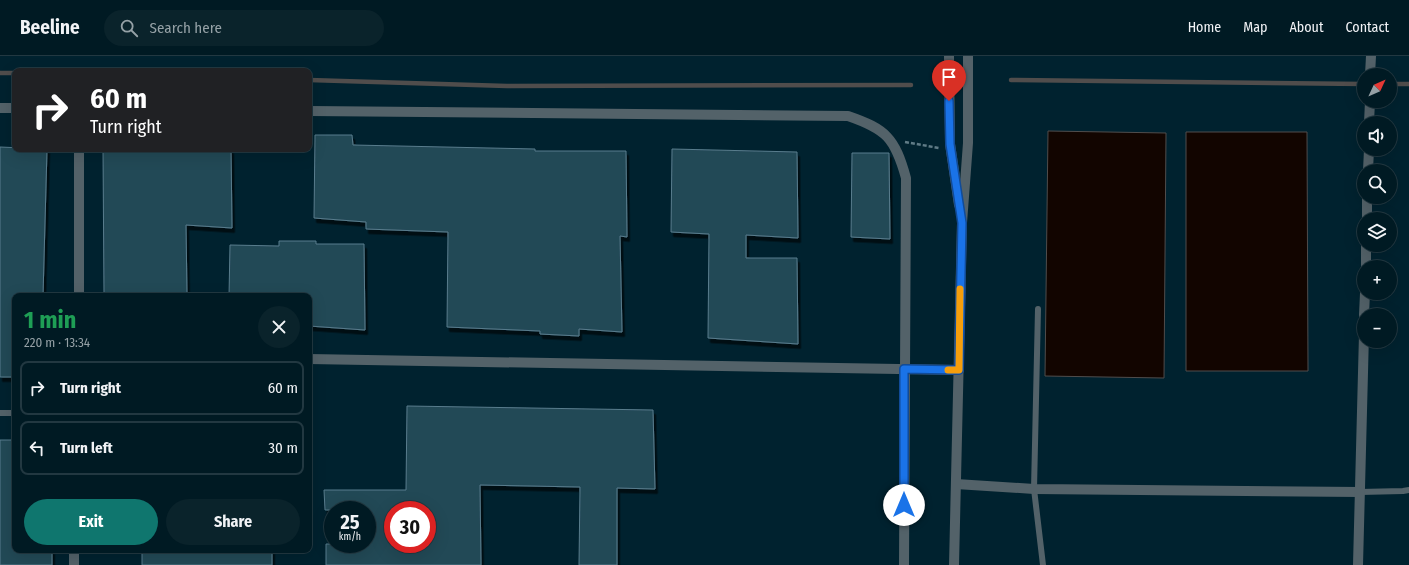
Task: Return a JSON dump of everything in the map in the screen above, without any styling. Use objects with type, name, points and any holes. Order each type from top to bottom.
[{"type":"street","points":[[949,56],[951,151],[962,223]]},
{"type":"street","points":[[954,565],[962,223],[968,143],[968,56]]},
{"type":"street","points":[[1370,68],[1371,56]]},
{"type":"street","points":[[0,108],[12,108]]},
{"type":"street","points":[[312,111],[848,116],[871,124],[890,139],[901,158],[906,178],[904,565]]},
{"type":"street","points":[[79,152],[79,293]]},
{"type":"street","points":[[1358,565],[1364,348]]},
{"type":"street","points":[[312,359],[959,370]]},
{"type":"street","points":[[956,484],[1034,489],[1360,492]]},
{"type":"street","points":[[74,553],[74,565]]},
{"type":"lane","points":[[1038,309],[1034,489],[1043,565]]},
{"type":"lane","points":[[0,412],[12,413]]},
{"type":"lane","points":[[1360,492],[1409,490]]},
{"type":"path","points":[[890,139],[951,151]]},
{"type":"shaded area","points":[[1048,131],[1166,133],[1164,378],[1045,376]]},
{"type":"shaded area","points":[[1186,132],[1307,132],[1308,371],[1186,371]]},
{"type":"building","points":[[315,135],[352,135],[353,145],[535,149],[535,151],[626,151],[627,237],[620,236],[622,332],[579,329],[579,336],[540,334],[540,331],[447,327],[448,232],[366,229],[366,222],[314,218]]},
{"type":"building","points":[[0,147],[12,148],[12,152],[47,152],[43,293],[12,293],[12,377],[0,377]]},
{"type":"building","points":[[672,149],[797,152],[798,238],[746,235],[746,258],[797,258],[798,344],[708,338],[709,234],[671,232]]},
{"type":"building","points":[[103,152],[231,152],[232,228],[186,225],[187,293],[104,293]]},
{"type":"building","points":[[852,153],[889,153],[890,239],[851,237]]},
{"type":"building","points":[[279,241],[316,241],[316,244],[364,244],[365,330],[312,326],[312,293],[229,293],[230,245],[279,246]]},
{"type":"building","points":[[407,406],[653,410],[655,489],[617,488],[617,565],[579,565],[580,487],[480,485],[481,565],[326,565],[326,553],[376,553],[376,501],[325,501],[324,490],[406,490]]},
{"type":"building","points":[[0,440],[12,440],[12,553],[52,553],[52,565],[0,565]]},
{"type":"building","points":[[142,553],[272,553],[272,565],[142,565]]},
{"type":"waterway","points":[[0,73],[12,73]]},
{"type":"waterway","points":[[312,80],[507,86],[911,85]]},
{"type":"waterway","points":[[1011,80],[1357,84]]},
{"type":"waterway","points":[[1397,84],[1409,84]]},
{"type":"slow traffic","points":[[948,370],[959,370],[960,289]]},
{"type":"route","points":[[904,505],[904,369],[959,370],[962,223],[950,144],[949,101]]}]
